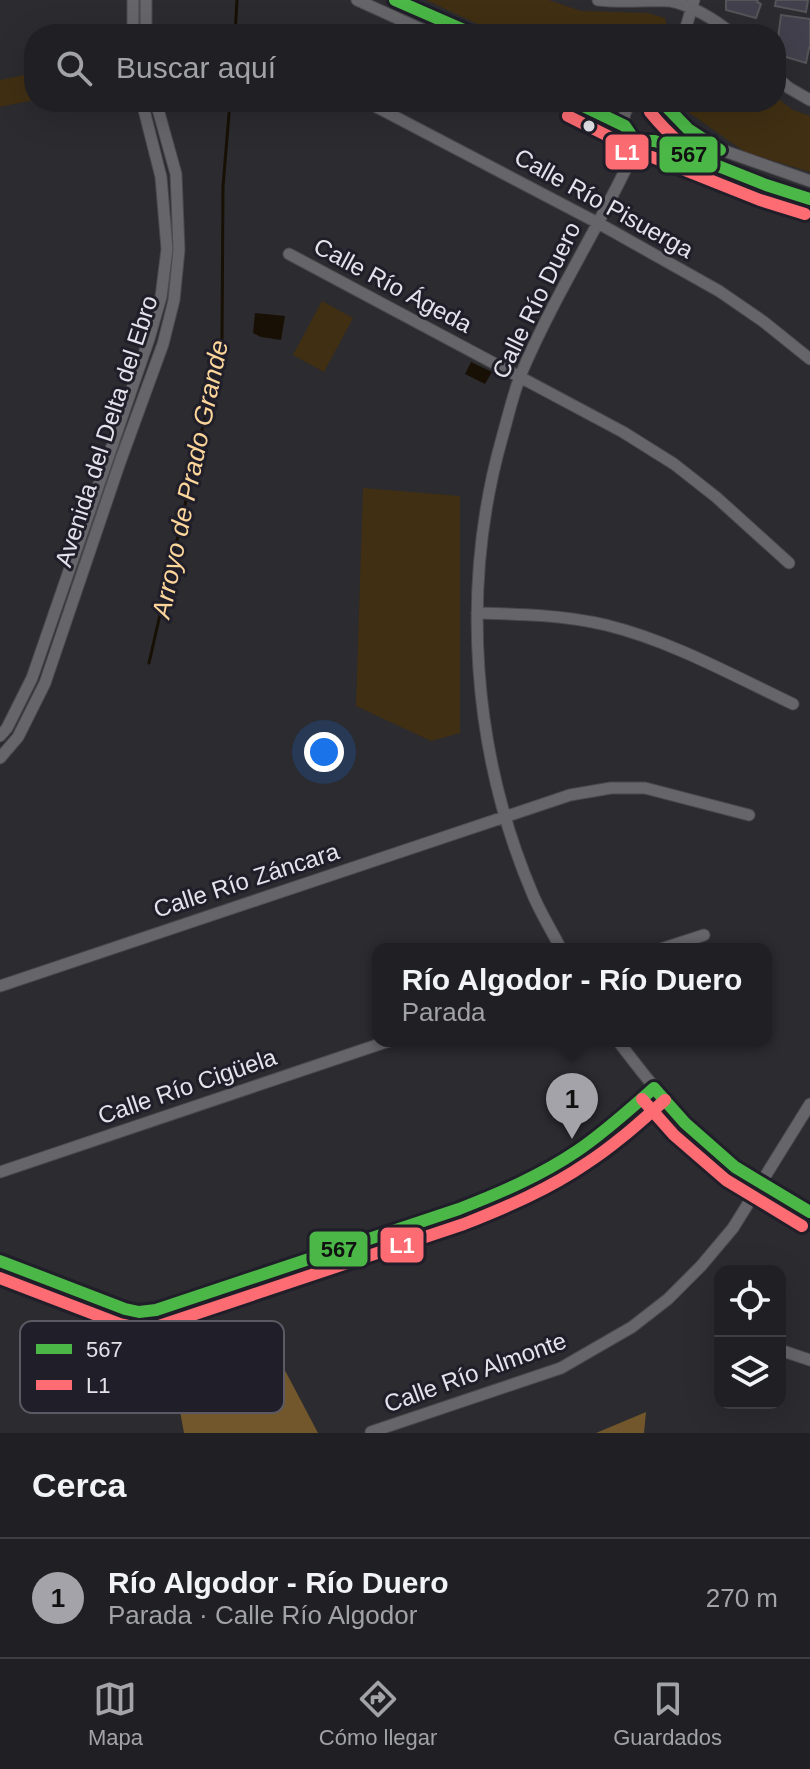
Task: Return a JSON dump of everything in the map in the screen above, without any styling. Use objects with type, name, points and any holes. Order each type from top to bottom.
[{"type":"street","points":[[133,0],[133,24]]},
{"type":"street","points":[[146,0],[146,24]]},
{"type":"street","points":[[357,0],[409,24]]},
{"type":"street","points":[[395,0],[450,24]]},
{"type":"street","points":[[601,0],[672,1],[693,5],[719,24]]},
{"type":"street","points":[[786,85],[810,100]]},
{"type":"street","name":"Avenida del Delta del Ebro","points":[[0,736],[32,678],[161,297],[167,249],[161,177],[145,112]]},
{"type":"street","name":"Avenida del Delta del Ebro","points":[[0,758],[18,737],[45,683],[163,344],[174,300],[179,250],[176,174],[159,112]]},
{"type":"street","name":"Calle Río Pisuerga","points":[[386,112],[598,223],[719,291],[810,359]]},
{"type":"street","points":[[596,112],[625,126],[639,141],[655,141],[810,199]]},
{"type":"street","points":[[625,126],[626,112]]},
{"type":"street","points":[[655,141],[666,132],[670,118],[667,112]]},
{"type":"street","points":[[670,112],[687,129],[716,148],[810,181]]},
{"type":"street","name":"Calle Río Duero","points":[[558,943],[534,897],[506,817],[485,731],[477,613],[481,542],[493,469],[520,377],[545,322],[639,141]]},
{"type":"street","name":"Calle Río Ágeda","points":[[289,254],[623,432],[674,464],[716,497],[789,563]]},
{"type":"street","points":[[477,613],[534,615],[606,625],[676,649],[793,704]]},
{"type":"street","name":"Calle Río Záncara","points":[[0,986],[570,795],[611,788],[645,788],[749,815]]},
{"type":"street","points":[[679,943],[704,935]]},
{"type":"street","name":"Calle Río Cigüela","points":[[0,1172],[372,1047]]},
{"type":"street","points":[[623,1047],[654,1088],[707,1143],[735,1167],[810,1212]]},
{"type":"street","points":[[0,1261],[100,1300],[139,1312],[156,1310],[505,1191],[577,1151],[608,1129],[654,1088]]},
{"type":"street","name":"Calle Río Almonte","points":[[371,1432],[561,1368],[632,1327],[668,1299],[733,1228],[810,1104]]},
{"type":"street","points":[[97,1321],[100,1300]]},
{"type":"street","points":[[786,1352],[810,1360]]},
{"type":"shaded area","points":[[426,0],[549,0],[581,11],[648,13],[665,18],[666,24],[478,24]]},
{"type":"shaded area","points":[[24,75],[24,102],[0,107],[0,80]]},
{"type":"shaded area","points":[[786,105],[810,116],[810,172],[745,152],[688,112],[786,112]]},
{"type":"shaded area","points":[[322,301],[353,318],[324,372],[293,355]]},
{"type":"shaded area","points":[[255,313],[285,316],[281,340],[253,333]]},
{"type":"shaded area","points":[[471,362],[492,372],[485,384],[465,374]]},
{"type":"shaded area","points":[[363,488],[460,496],[460,733],[431,741],[356,706]]},
{"type":"shaded area","points":[[185,1312],[187,1321],[163,1321]]},
{"type":"shaded area","points":[[284,1369],[318,1433],[184,1433],[180,1413],[284,1413]]},
{"type":"shaded area","points":[[646,1412],[644,1433],[596,1433]]},
{"type":"building","points":[[726,0],[758,0],[761,4],[756,18],[726,10]]},
{"type":"building","points":[[776,0],[808,0],[806,12],[775,6]]},
{"type":"building","points":[[781,15],[810,19],[810,48],[806,63],[786,57],[786,24],[780,24]]},
{"type":"waterway","name":"Arroyo de Prado Grande","points":[[236,24],[237,0]]},
{"type":"waterway","name":"Arroyo de Prado Grande","points":[[149,663],[222,342],[223,186],[229,112]]},
{"type":"transit line","name":"567","points":[[395,0],[450,24]]},
{"type":"transit line","name":"567","points":[[596,112],[625,126],[639,141],[655,141],[810,199]]},
{"type":"transit line","name":"L1","points":[[650,112],[678,142],[713,164]]},
{"type":"transit line","name":"567","points":[[672,112],[688,129],[720,150]]},
{"type":"transit line","name":"L1","points":[[568,116],[614,139],[632,155],[652,157],[760,200],[805,214]]},
{"type":"transit line","name":"567","points":[[654,1088],[685,1123],[735,1167],[810,1212]]},
{"type":"transit line","name":"567","points":[[0,1261],[125,1309],[139,1312],[156,1310],[459,1209],[505,1190],[577,1151],[654,1088]]},
{"type":"transit line","name":"L1","points":[[642,1099],[674,1135],[726,1180],[802,1226]]},
{"type":"transit line","name":"L1","points":[[174,1321],[464,1224],[512,1204],[558,1181],[597,1156],[665,1100]]},
{"type":"transit line","name":"L1","points":[[0,1278],[112,1321]]},
{"type":"place","name":"Río Algodor - Río Duero","points":[[572,1139]]}]
